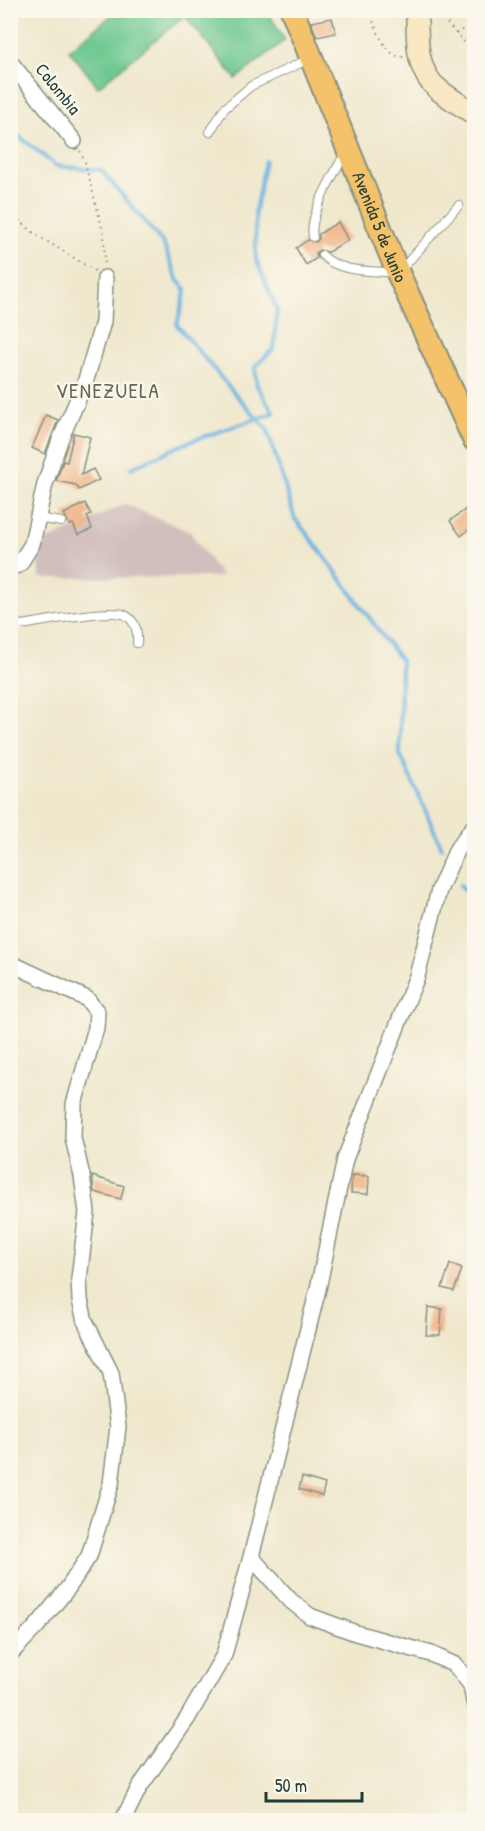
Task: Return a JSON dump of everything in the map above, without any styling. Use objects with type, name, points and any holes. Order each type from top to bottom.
[{"type":"main road","name":"Avenida 5 de Junio","points":[[292,10],[346,149],[398,273],[474,439]]},
{"type":"street","points":[[417,10],[417,48],[428,77],[437,88],[474,114]]},
{"type":"street","name":"Colombia","points":[[10,62],[74,141]]},
{"type":"street","points":[[10,567],[19,565],[32,544],[45,484],[60,440],[85,383],[103,322],[105,278]]},
{"type":"street","points":[[123,1821],[139,1788],[187,1719],[224,1655],[318,1289],[345,1159],[417,976],[439,890],[457,849],[474,826]]},
{"type":"street","points":[[10,963],[87,999],[97,1012],[96,1028],[74,1104],[73,1138],[87,1212],[79,1279],[80,1300],[85,1321],[111,1373],[118,1427],[111,1484],[88,1556],[68,1588],[10,1654]]},
{"type":"street","points":[[251,1557],[291,1601],[310,1616],[356,1633],[431,1654],[455,1665],[471,1685],[474,1702]]},
{"type":"lane","points":[[210,132],[224,109],[251,86],[310,58]]},
{"type":"lane","points":[[314,237],[312,229],[314,217],[346,149]]},
{"type":"lane","points":[[322,255],[329,262],[343,267],[398,273],[459,205]]},
{"type":"lane","points":[[38,518],[61,522]]},
{"type":"lane","points":[[10,623],[22,625],[96,615],[124,614],[138,631],[136,643]]},
{"type":"path","points":[[369,10],[381,38],[392,55],[398,58],[410,57]]},
{"type":"path","points":[[443,19],[474,53]]},
{"type":"path","points":[[456,34],[474,22]]},
{"type":"path","points":[[467,47],[474,42]]},
{"type":"path","points":[[86,162],[104,235],[105,278]]},
{"type":"path","points":[[10,212],[34,234],[105,278]]},
{"type":"shaded area","points":[[125,504],[190,532],[222,577],[40,578],[39,553],[48,540]]},
{"type":"green space","points":[[117,11],[267,11],[285,40],[236,79],[185,16],[98,87],[69,50]]},
{"type":"building","points":[[332,18],[336,33],[317,37],[311,22]]},
{"type":"building","points":[[338,222],[348,240],[328,252],[319,250],[316,253],[317,258],[306,265],[296,248],[308,240],[316,242],[319,234]]},
{"type":"building","points":[[46,415],[58,420],[45,454],[32,448]]},
{"type":"building","points":[[74,433],[90,437],[81,475],[93,469],[99,480],[79,490],[76,485],[56,481],[63,461],[67,462]]},
{"type":"building","points":[[85,503],[91,514],[87,516],[92,529],[78,535],[73,524],[70,525],[64,514]]},
{"type":"building","points":[[474,503],[474,525],[461,536],[450,521]]},
{"type":"building","points":[[352,1175],[369,1176],[368,1194],[351,1193]]},
{"type":"building","points":[[92,1176],[124,1186],[121,1199],[94,1192]]},
{"type":"building","points":[[450,1264],[462,1269],[454,1291],[442,1288]]},
{"type":"building","points":[[428,1307],[442,1309],[440,1335],[426,1335]]},
{"type":"building","points":[[302,1477],[325,1484],[322,1496],[299,1489]]},
{"type":"waterway","points":[[10,129],[56,166],[101,170],[163,243],[178,281],[186,289],[177,325],[267,429],[295,519],[401,661],[400,754],[442,848]]},
{"type":"waterway","points":[[131,468],[191,441],[274,413],[257,386],[255,367],[274,348],[277,310],[256,259],[255,212],[265,161]]},
{"type":"waterway","points":[[460,885],[474,903]]},
{"type":"district","name":"VENEZUELA","points":[[108,391]]}]
